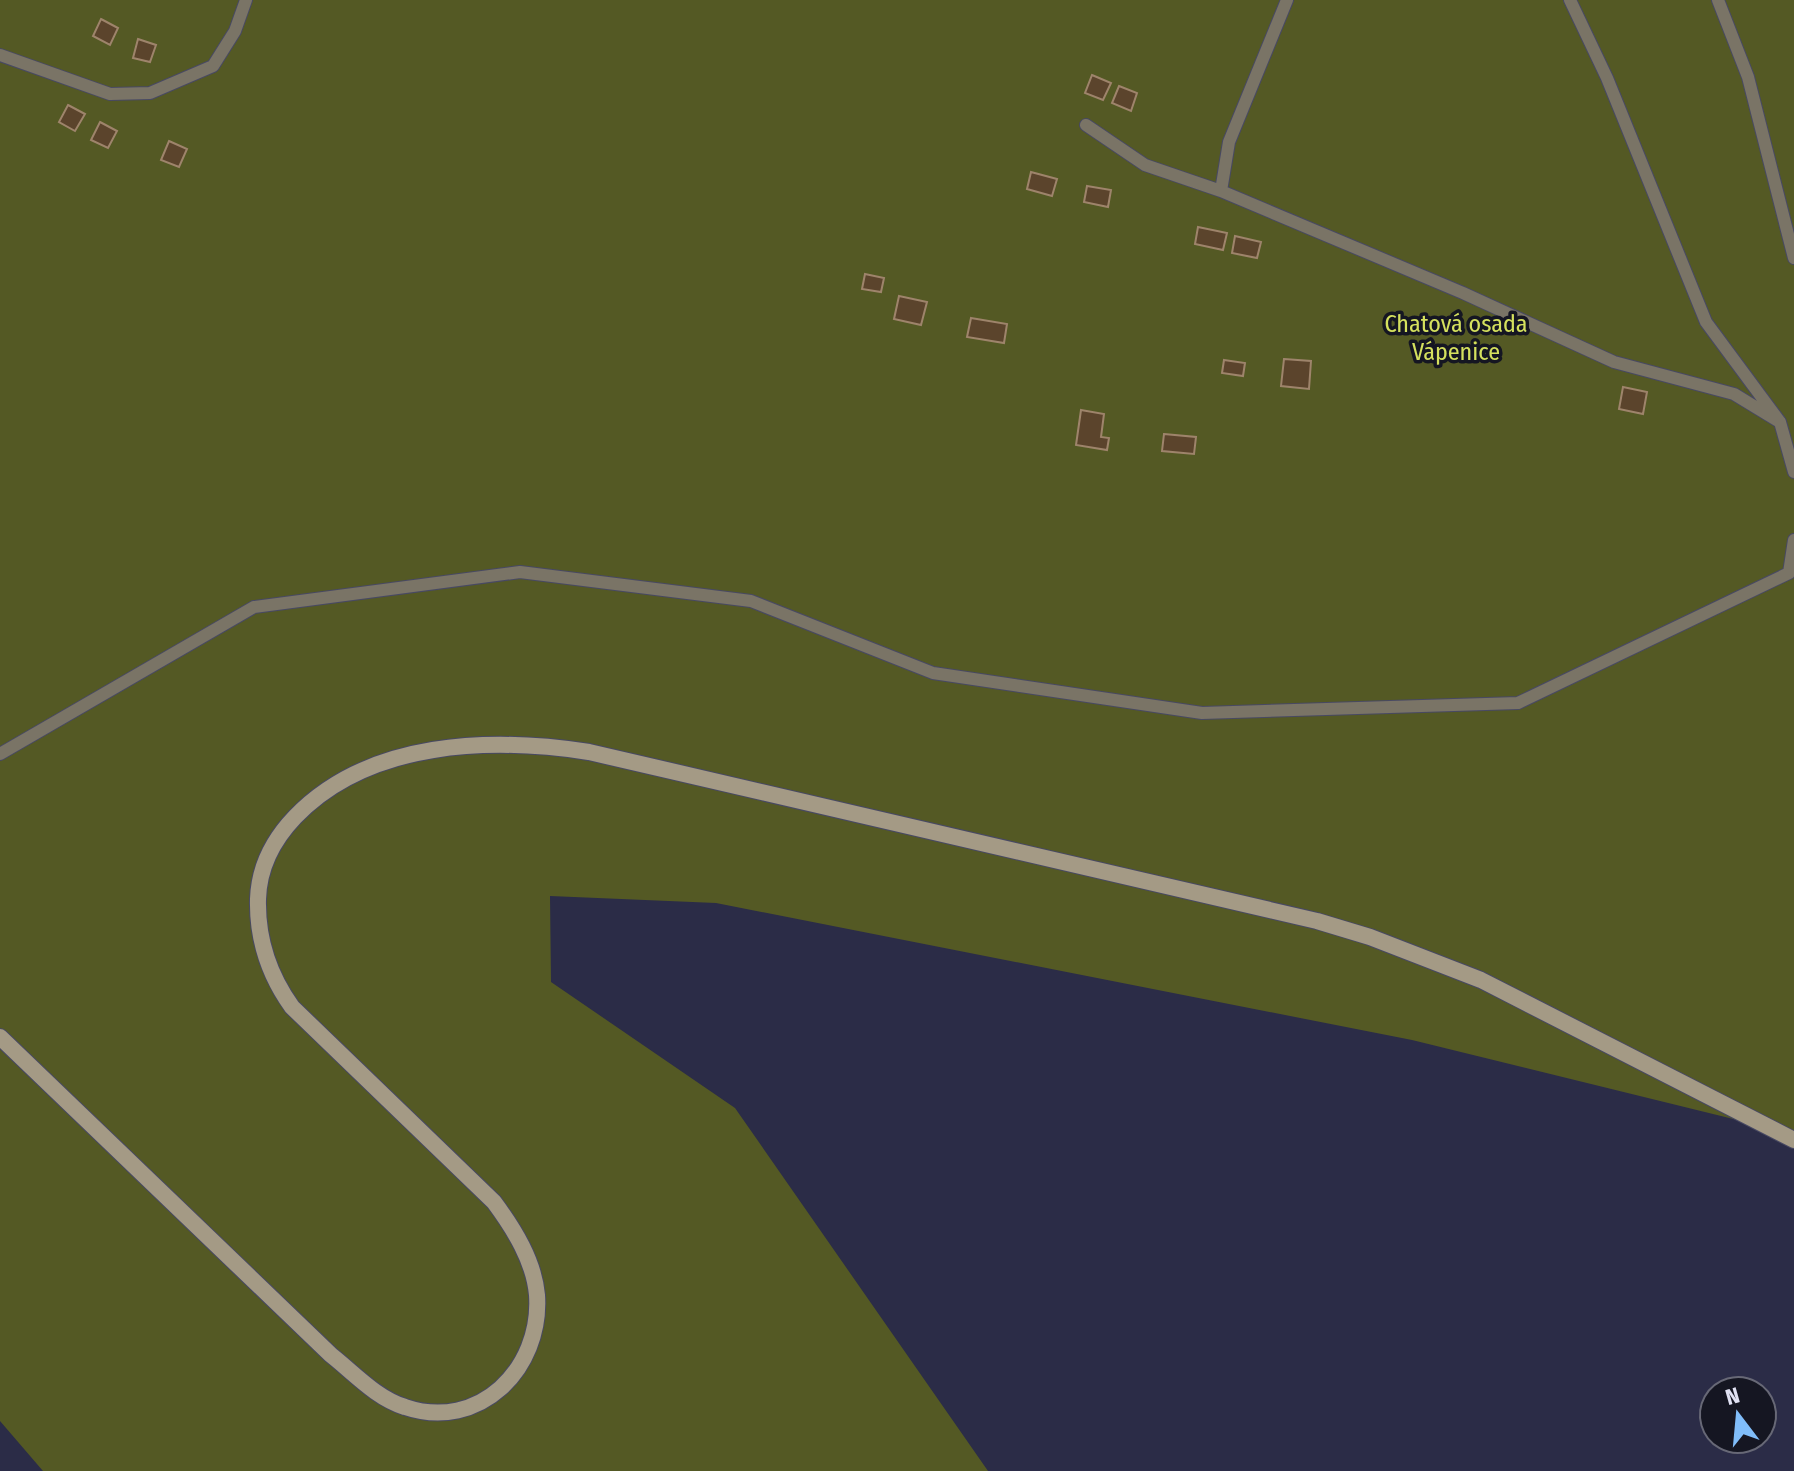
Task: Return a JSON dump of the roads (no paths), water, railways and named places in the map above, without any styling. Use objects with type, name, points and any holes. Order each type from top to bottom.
[{"type":"main road","points":[[0,1037],[331,1355],[388,1400],[406,1408],[435,1413],[463,1411],[481,1403],[508,1383],[522,1364],[537,1307],[531,1268],[516,1234],[488,1195],[292,1007],[272,974],[264,953],[258,913],[265,864],[278,837],[300,812],[356,773],[389,760],[426,752],[534,745],[589,752],[1317,921],[1481,980],[1794,1140]]},
{"type":"lane","points":[[0,55],[110,94],[150,93],[213,66],[235,31],[246,0]]},
{"type":"lane","points":[[1221,191],[1229,142],[1287,0]]},
{"type":"lane","points":[[1570,0],[1607,78],[1706,322],[1780,422],[1794,472]]},
{"type":"lane","points":[[1718,0],[1748,77],[1794,258]]},
{"type":"lane","points":[[1086,125],[1145,165],[1221,191],[1463,293],[1614,362],[1734,394],[1780,422]]},
{"type":"lane","points":[[0,754],[254,607],[520,572],[751,601],[933,673],[1202,713],[1518,703],[1789,573],[1794,540]]},
{"type":"park label","name":"Chatová osada Vápenice","points":[[1456,338]]}]
